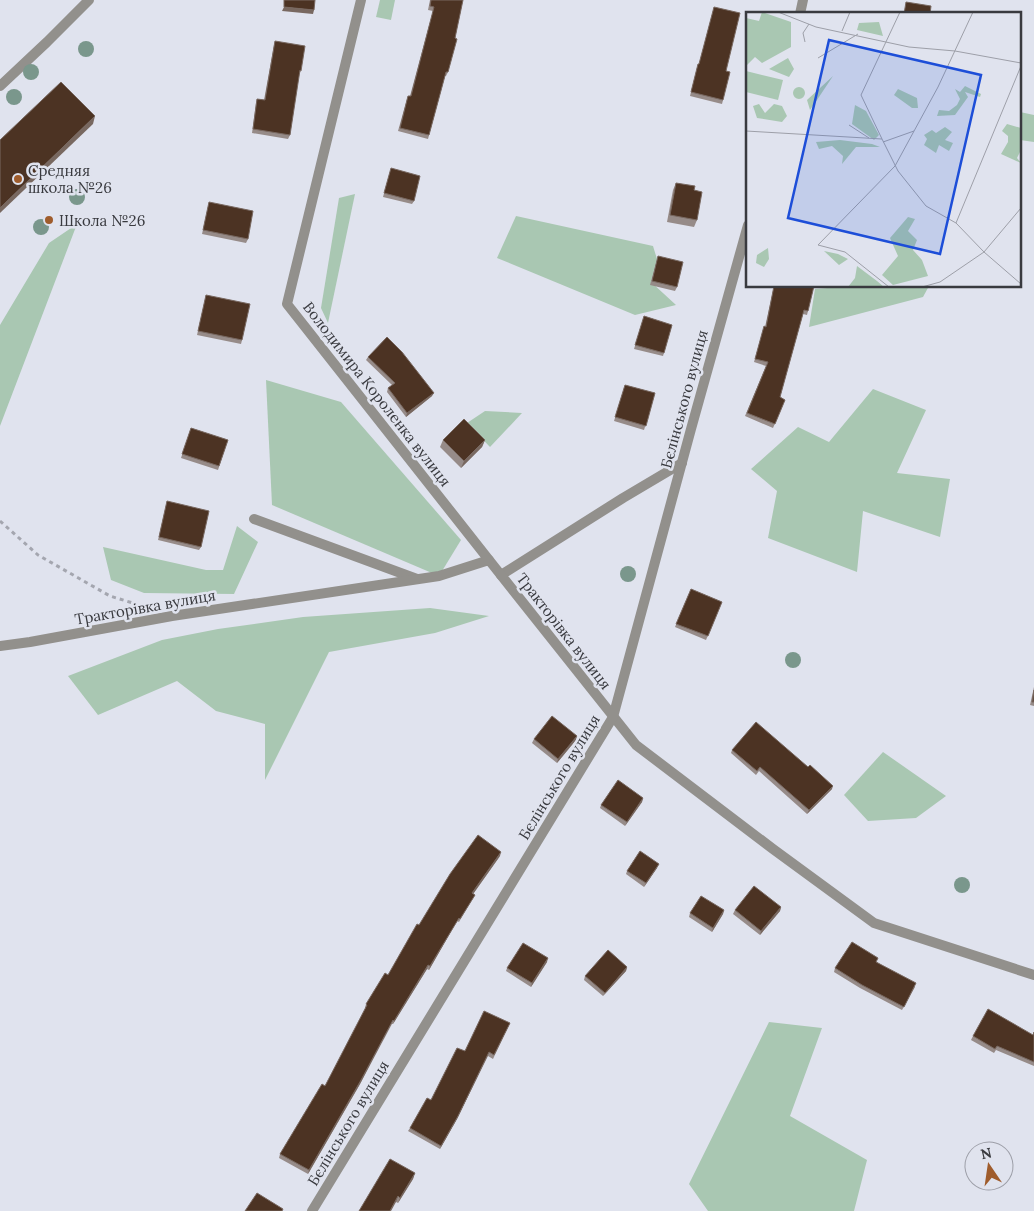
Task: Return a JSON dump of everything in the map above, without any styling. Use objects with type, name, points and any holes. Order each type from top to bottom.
[{"type":"street","points":[[0,86],[89,0]]},
{"type":"street","name":"Володимира Короленка вулиця","points":[[362,0],[287,304],[489,560]]},
{"type":"street","name":"Бєлінського вулиця","points":[[312,1211],[614,717],[746,232]]},
{"type":"street","points":[[501,575],[682,463]]},
{"type":"street","points":[[254,519],[417,579]]},
{"type":"street","name":"Тракторівка вулиця","points":[[0,646],[172,616],[439,576],[489,560],[636,745],[874,923],[1034,975]]},
{"type":"path","points":[[0,520],[38,555],[110,596],[137,605]]},
{"type":"green space","points":[[380,0],[395,0],[391,20],[376,17]]},
{"type":"green space","points":[[1022,112],[1034,115],[1034,142],[1022,140]]},
{"type":"green space","points":[[355,194],[328,323],[321,308],[339,198]]},
{"type":"green space","points":[[516,216],[653,246],[657,259],[651,282],[676,305],[635,315],[497,258]]},
{"type":"green space","points":[[77,224],[0,426],[0,325],[49,243]]},
{"type":"green space","points":[[928,288],[923,297],[809,327],[815,289]]},
{"type":"green space","points":[[266,380],[341,402],[461,540],[439,576],[272,505]]},
{"type":"green space","points":[[873,389],[926,410],[897,473],[950,479],[940,537],[863,511],[857,572],[768,538],[777,491],[751,469],[798,427],[829,442]]},
{"type":"green space","points":[[485,411],[522,413],[490,447],[467,423]]},
{"type":"green space","points":[[237,526],[258,542],[234,594],[144,593],[111,580],[103,547],[206,570],[223,570]]},
{"type":"green space","points":[[430,608],[489,616],[435,633],[329,652],[265,780],[265,724],[216,711],[177,681],[98,715],[68,676],[162,640],[218,629],[303,617]]},
{"type":"green space","points":[[883,752],[946,796],[916,818],[868,821],[844,795]]},
{"type":"green space","points":[[769,1022],[822,1028],[790,1116],[867,1160],[854,1211],[708,1211],[689,1184]]},
{"type":"building","points":[[284,0],[315,0],[314,10],[284,7]]},
{"type":"building","points":[[431,0],[463,0],[455,38],[457,39],[429,135],[400,128],[408,96],[411,96],[434,7],[430,6]]},
{"type":"building","points":[[906,2],[931,6],[930,12],[904,12]]},
{"type":"building","points":[[714,7],[740,13],[726,71],[730,72],[723,100],[691,92]]},
{"type":"building","points":[[275,41],[305,46],[290,135],[253,129],[257,99],[265,100]]},
{"type":"building","name":"Средняя школа №26","points":[[61,82],[95,116],[0,208],[0,140]]},
{"type":"building","points":[[391,168],[420,176],[414,201],[384,193]]},
{"type":"building","points":[[676,183],[695,186],[694,190],[702,192],[697,220],[670,215]]},
{"type":"building","points":[[209,202],[253,211],[248,239],[203,230]]},
{"type":"building","points":[[658,256],[683,262],[677,287],[652,281]]},
{"type":"building","points":[[774,288],[814,288],[808,311],[804,310],[780,397],[785,400],[775,424],[747,413],[768,362],[755,359],[764,326],[766,327]]},
{"type":"building","points":[[206,295],[250,304],[242,340],[198,331]]},
{"type":"building","points":[[644,316],[672,325],[664,353],[635,345]]},
{"type":"building","points":[[387,337],[402,352],[434,393],[407,413],[388,388],[395,383],[368,357]]},
{"type":"building","points":[[625,385],[655,393],[646,426],[615,417]]},
{"type":"building","points":[[464,419],[485,440],[464,461],[443,440]]},
{"type":"building","points":[[191,428],[228,440],[219,466],[182,454]]},
{"type":"building","points":[[167,501],[209,511],[201,547],[159,537]]},
{"type":"building","points":[[691,589],[722,602],[708,636],[676,624]]},
{"type":"building","points":[[552,716],[577,736],[558,759],[534,739]]},
{"type":"building","points":[[756,722],[833,786],[809,810],[760,767],[757,771],[732,750]]},
{"type":"building","points":[[618,780],[643,798],[627,822],[601,805]]},
{"type":"building","points":[[478,835],[501,852],[472,893],[475,895],[393,1020],[309,1170],[280,1154],[322,1084],[325,1086],[366,1004],[385,973],[388,975],[417,924],[419,925],[450,874]]},
{"type":"building","points":[[640,851],[659,864],[646,883],[627,871]]},
{"type":"building","points":[[754,886],[781,907],[761,931],[735,910]]},
{"type":"building","points":[[701,896],[724,910],[713,928],[690,913]]},
{"type":"building","points":[[852,942],[878,958],[876,962],[916,983],[904,1007],[862,985],[835,968]]},
{"type":"building","points":[[523,943],[548,958],[532,983],[507,968]]},
{"type":"building","points":[[608,950],[627,967],[605,993],[585,976]]},
{"type":"building","points":[[988,1009],[1033,1035],[1034,1032],[1034,1062],[997,1046],[995,1049],[973,1036]]},
{"type":"building","points":[[484,1011],[510,1023],[494,1055],[489,1052],[441,1146],[410,1128],[427,1098],[431,1100],[457,1048],[465,1051]]},
{"type":"building","points":[[390,1159],[415,1173],[400,1198],[398,1196],[390,1211],[359,1211]]},
{"type":"building","points":[[257,1193],[283,1209],[282,1211],[245,1211]]},
{"type":"place","name":"Средняя школа №26","points":[[18,179]]},
{"type":"place","name":"Школа №26","points":[[49,220]]}]
